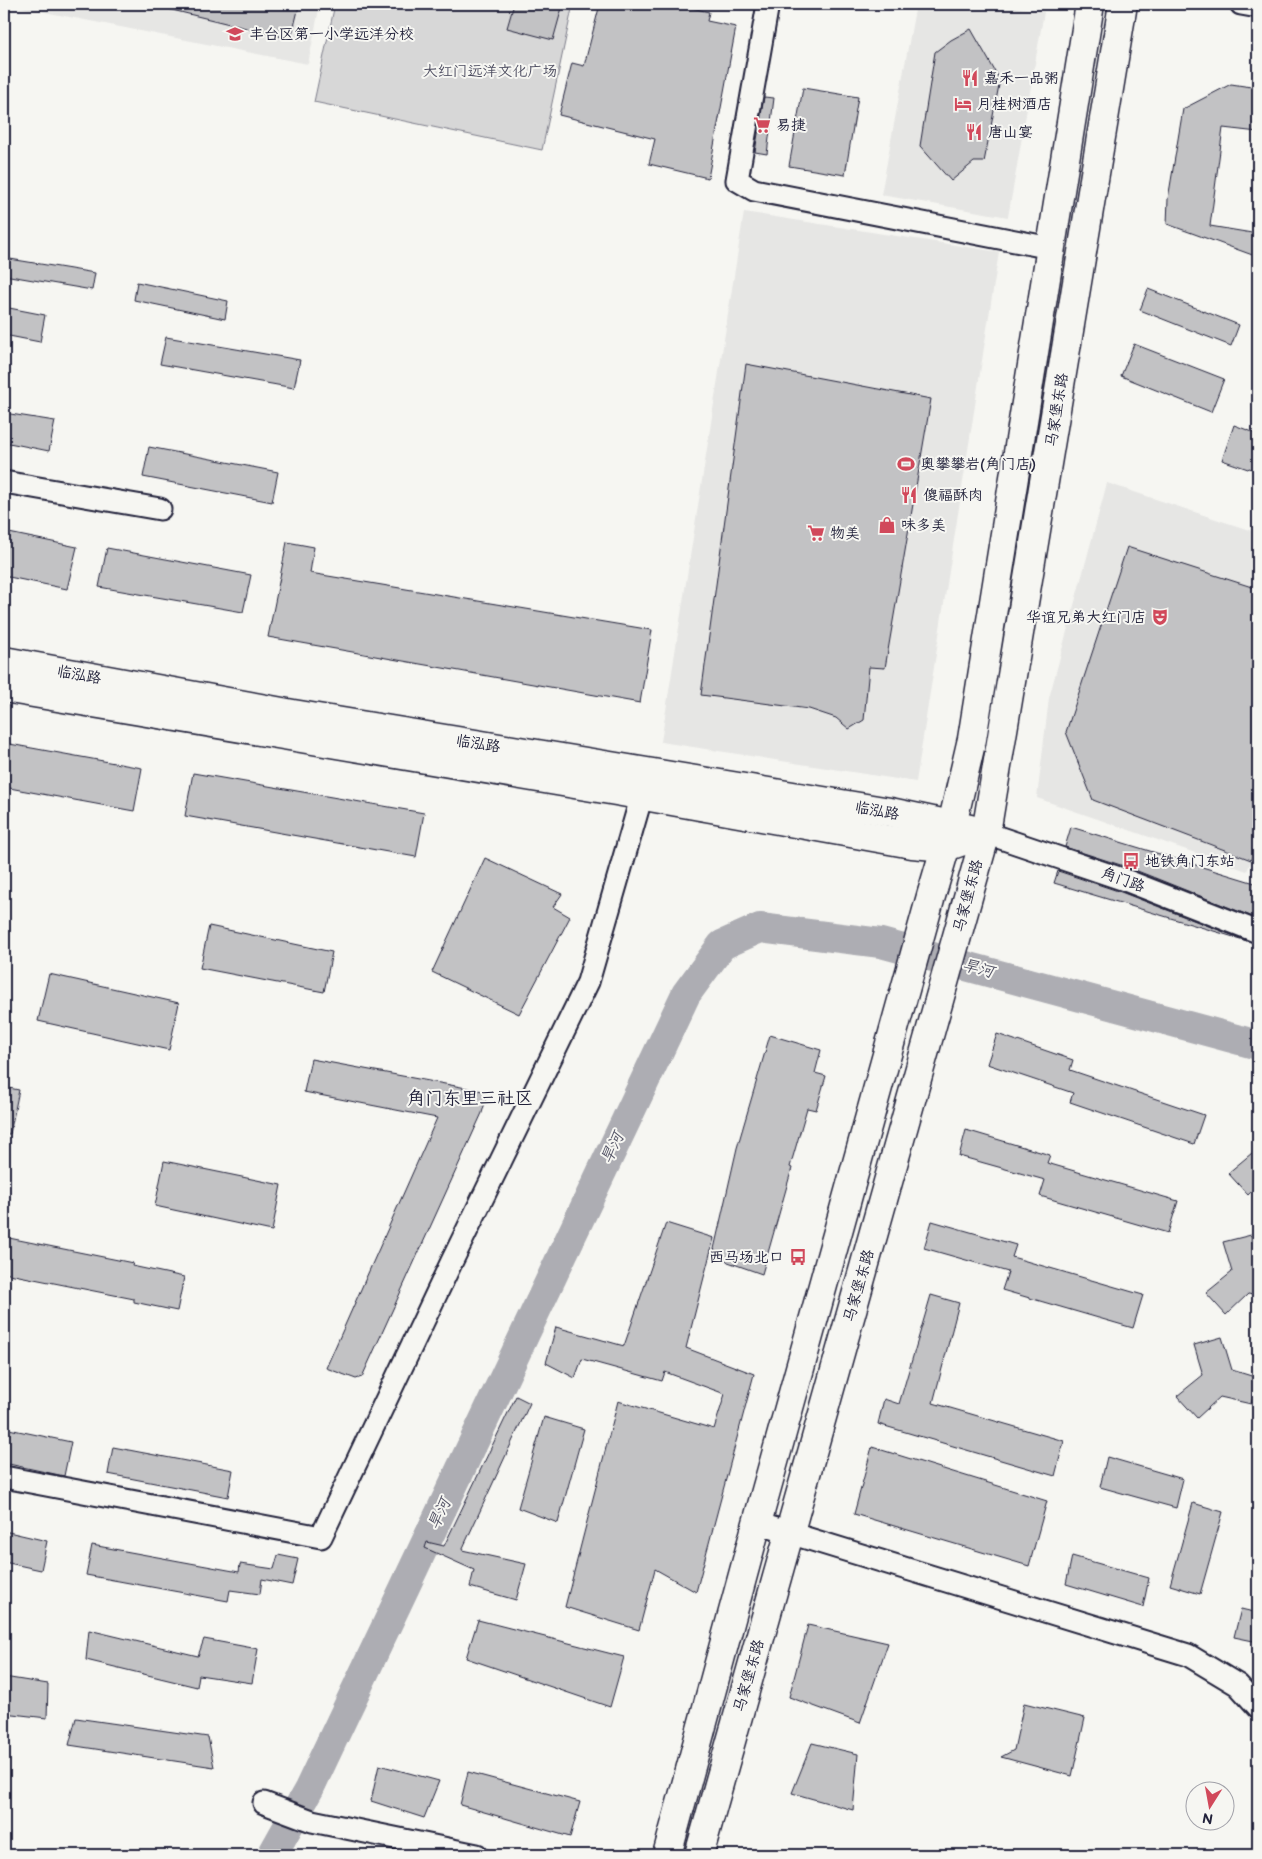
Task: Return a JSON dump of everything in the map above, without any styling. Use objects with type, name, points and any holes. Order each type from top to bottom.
[{"type":"main road","name":"马家堡东路","points":[[667,1855],[756,1523],[930,896],[949,836],[972,739],[1090,4]]},
{"type":"main road","name":"马家堡东路","points":[[699,1855],[986,833],[1123,4]]},
{"type":"main road","name":"临泓路","points":[[4,661],[293,714],[861,808],[949,836]]},
{"type":"main road","name":"临泓路","points":[[4,688],[642,796],[912,844],[949,836]]},
{"type":"main road","points":[[949,836],[986,833]]},
{"type":"street","points":[[768,4],[737,180],[754,190],[1051,248]]},
{"type":"street","points":[[1241,4],[1258,7]]},
{"type":"street","points":[[4,482],[160,510]]},
{"type":"street","points":[[4,1477],[321,1538],[452,1261],[588,982],[642,796]]},
{"type":"street","name":"角门路","points":[[986,833],[1125,880],[1258,932]]},
{"type":"street","points":[[756,1523],[1188,1655],[1238,1685],[1258,1707]]},
{"type":"street","points":[[264,1803],[312,1822],[477,1855]]},
{"type":"shaded area","name":"丰台区第一小学远洋分校","points":[[4,4],[320,4],[308,64]]},
{"type":"shaded area","name":"月桂树酒店","points":[[916,4],[996,4],[1044,12],[1008,217],[881,195]]},
{"type":"shaded area","points":[[744,212],[999,252],[916,782],[661,742]]},
{"type":"shaded area","points":[[1107,483],[1258,533],[1258,844],[1247,871],[1037,798],[1049,698]]},
{"type":"green space","name":"大红门远洋文化广场","points":[[335,4],[573,4],[542,150],[314,102]]},
{"type":"building","points":[[169,4],[288,4],[299,6],[291,39],[168,9]]},
{"type":"building","points":[[514,4],[563,4],[553,40],[507,28]]},
{"type":"building","points":[[600,4],[675,4],[709,12],[707,21],[736,27],[708,178],[649,164],[655,139],[559,115],[572,63],[584,66]]},
{"type":"building","points":[[971,29],[1000,80],[984,162],[974,162],[951,181],[920,146],[935,52]]},
{"type":"building","points":[[1231,84],[1258,88],[1258,132],[1223,128],[1210,226],[1258,234],[1258,257],[1167,224],[1168,199],[1183,109]]},
{"type":"building","points":[[803,88],[858,97],[845,175],[789,166]]},
{"type":"building","name":"易捷","points":[[764,97],[774,98],[767,154],[755,152]]},
{"type":"building","points":[[4,258],[95,273],[92,290],[4,275]]},
{"type":"building","points":[[137,282],[228,301],[225,319],[134,300]]},
{"type":"building","points":[[1148,289],[1239,325],[1231,346],[1140,310]]},
{"type":"building","points":[[4,307],[45,315],[40,342],[4,335]]},
{"type":"building","points":[[166,337],[300,360],[294,388],[160,364]]},
{"type":"building","points":[[1134,344],[1224,379],[1211,412],[1121,376]]},
{"type":"building","name":"物美","points":[[746,364],[931,399],[885,668],[869,667],[864,720],[849,729],[836,718],[809,709],[701,695]]},
{"type":"building","points":[[4,413],[55,421],[49,451],[4,442]]},
{"type":"building","points":[[1234,425],[1258,434],[1258,471],[1222,460]]},
{"type":"building","points":[[149,447],[278,472],[272,502],[143,477]]},
{"type":"building","points":[[4,532],[77,547],[67,589],[4,576]]},
{"type":"building","points":[[287,542],[314,547],[310,573],[652,630],[640,703],[268,637]]},
{"type":"building","points":[[1127,547],[1258,589],[1258,836],[1251,860],[1093,800],[1066,732]]},
{"type":"building","points":[[107,548],[251,575],[243,612],[99,587]]},
{"type":"building","points":[[4,743],[142,768],[134,811],[4,787]]},
{"type":"building","points":[[193,773],[424,813],[416,857],[185,816]]},
{"type":"building","points":[[1071,827],[1258,884],[1258,919],[1130,868],[1065,847]]},
{"type":"building","points":[[485,858],[562,894],[553,907],[570,917],[519,1014],[432,972]]},
{"type":"building","points":[[1058,871],[1121,892],[1247,941],[1054,883]]},
{"type":"building","points":[[209,926],[332,952],[324,992],[200,968]]},
{"type":"building","points":[[49,974],[179,1003],[169,1050],[38,1021]]},
{"type":"building","points":[[997,1034],[1073,1060],[1070,1070],[1204,1115],[1194,1144],[1070,1102],[1073,1093],[987,1064]]},
{"type":"building","points":[[770,1035],[821,1050],[815,1073],[826,1076],[816,1110],[807,1108],[762,1274],[728,1262],[714,1249],[737,1148]]},
{"type":"building","points":[[311,1059],[488,1092],[482,1113],[362,1377],[356,1379],[326,1368],[437,1118],[304,1092]]},
{"type":"building","points":[[4,1087],[19,1090],[10,1134],[4,1134]]},
{"type":"building","points":[[966,1130],[1050,1155],[1047,1163],[1178,1201],[1168,1233],[1040,1196],[1045,1180],[959,1156]]},
{"type":"building","points":[[1258,1148],[1258,1185],[1248,1195],[1228,1173]]},
{"type":"building","points":[[164,1161],[281,1185],[272,1231],[155,1206]]},
{"type":"building","points":[[932,1221],[1016,1245],[1012,1257],[1143,1295],[1133,1328],[1002,1290],[1008,1272],[924,1248]]},
{"type":"building","points":[[666,1223],[714,1238],[686,1348],[754,1374],[696,1592],[655,1569],[639,1630],[565,1607],[618,1401],[714,1429],[725,1394],[665,1372],[662,1381],[582,1359],[575,1378],[546,1363],[556,1327],[624,1346]]},
{"type":"building","points":[[1251,1235],[1258,1260],[1258,1296],[1248,1294],[1226,1315],[1206,1293],[1232,1272],[1223,1242]]},
{"type":"building","points":[[4,1237],[133,1263],[132,1266],[184,1277],[177,1311],[134,1302],[134,1299],[4,1273]]},
{"type":"building","points":[[931,1295],[959,1303],[933,1403],[1064,1441],[1055,1476],[878,1424],[884,1399],[899,1404]]},
{"type":"building","points":[[1222,1337],[1232,1370],[1258,1378],[1251,1404],[1220,1397],[1197,1418],[1177,1396],[1203,1375],[1194,1345]]},
{"type":"building","points":[[516,1396],[530,1403],[462,1550],[526,1564],[516,1600],[470,1587],[474,1570],[425,1548],[427,1542],[444,1546]]},
{"type":"building","points":[[544,1417],[584,1429],[558,1523],[518,1508]]},
{"type":"building","points":[[4,1428],[71,1442],[64,1476],[4,1463]]},
{"type":"building","points":[[113,1447],[233,1470],[228,1497],[108,1474]]},
{"type":"building","points":[[872,1447],[1047,1501],[1029,1566],[854,1514]]},
{"type":"building","points":[[1107,1457],[1183,1479],[1176,1508],[1100,1487]]},
{"type":"building","points":[[1193,1503],[1223,1512],[1200,1594],[1170,1585]]},
{"type":"building","points":[[4,1531],[47,1541],[41,1570],[4,1562]]},
{"type":"building","points":[[92,1545],[239,1572],[240,1564],[274,1569],[278,1555],[298,1559],[292,1585],[262,1579],[260,1594],[230,1590],[228,1601],[86,1575]]},
{"type":"building","points":[[1072,1556],[1149,1578],[1143,1607],[1066,1584]]},
{"type":"building","points":[[1241,1609],[1258,1613],[1258,1642],[1234,1637]]},
{"type":"building","points":[[478,1620],[624,1657],[610,1707],[466,1658]]},
{"type":"building","points":[[808,1625],[888,1643],[860,1723],[789,1697]]},
{"type":"building","points":[[89,1630],[198,1656],[204,1639],[258,1649],[252,1683],[199,1675],[197,1687],[86,1660]]},
{"type":"building","points":[[4,1677],[48,1684],[47,1718],[4,1713]]},
{"type":"building","points":[[1024,1703],[1085,1718],[1072,1776],[1001,1757],[1014,1750]]},
{"type":"building","points":[[76,1718],[208,1737],[214,1767],[69,1745]]},
{"type":"building","points":[[812,1743],[858,1754],[853,1810],[792,1793]]},
{"type":"building","points":[[379,1765],[439,1781],[424,1818],[371,1801]]},
{"type":"building","points":[[468,1772],[580,1802],[570,1837],[460,1805]]},
{"type":"waterway","name":"旱河","points":[[272,1855],[309,1789],[686,994],[722,945],[760,928],[881,943],[1258,1045]]},
{"type":"place","name":"丰台区第一小学远洋分校","points":[[235,34]]},
{"type":"place","name":"嘉禾一品粥","points":[[970,78]]},
{"type":"place","name":"月桂树酒店","points":[[963,104]]},
{"type":"place","name":"易捷","points":[[762,125]]},
{"type":"place","name":"唐山宴","points":[[974,132]]},
{"type":"place","name":"奥攀攀岩(角门店)","points":[[906,464]]},
{"type":"place","name":"傻福酥肉","points":[[909,495]]},
{"type":"place","name":"味多美","points":[[887,525]]},
{"type":"place","name":"物美","points":[[816,533]]},
{"type":"place","name":"华谊兄弟大红门店","points":[[1160,617]]},
{"type":"place","name":"地铁角门东站","points":[[1131,861]]},
{"type":"place","name":"西马场北口","points":[[798,1257]]},
{"type":"district","name":"角门东里三社区","points":[[470,1098]]}]
